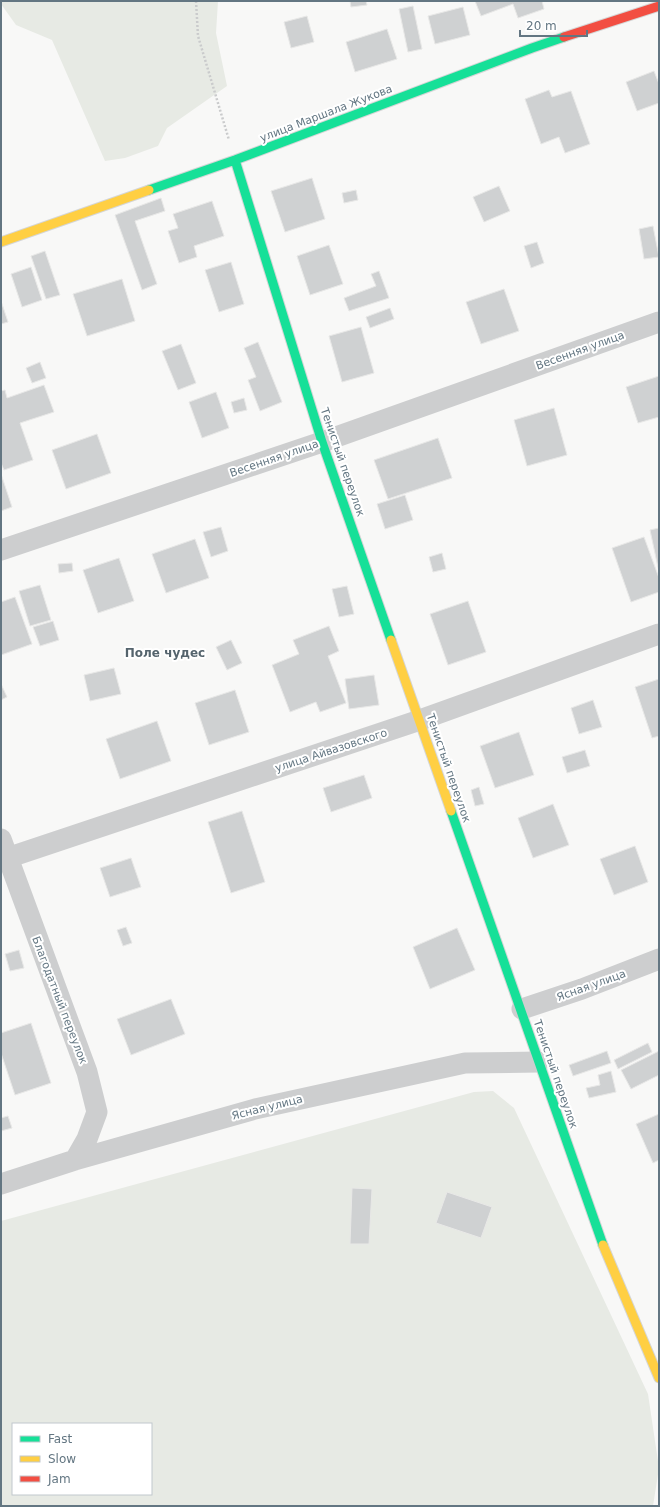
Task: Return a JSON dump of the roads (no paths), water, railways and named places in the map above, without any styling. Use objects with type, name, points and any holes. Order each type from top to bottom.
[{"type":"street","name":"улица Маршала Жукова","points":[[1,242],[235,160],[532,48],[659,6]]},
{"type":"street","name":"Тенистый переулок","points":[[235,160],[322,442],[604,1248],[659,1378]]},
{"type":"street","name":"Весенняя улица","points":[[1,550],[322,442],[659,322]]},
{"type":"street","name":"улица Айвазовского","points":[[3,852],[420,720],[659,634]]},
{"type":"street","name":"Благодатный переулок","points":[[3,852],[87,1072],[97,1112],[88,1139],[74,1160]]},
{"type":"street","name":"Ясная улица","points":[[522,1010],[582,989],[659,959]]},
{"type":"street","name":"Ясная улица","points":[[1,1184],[74,1160],[255,1109],[465,1063],[539,1062]]},
{"type":"district","name":"Поле чудес","points":[[165,653]]}]
